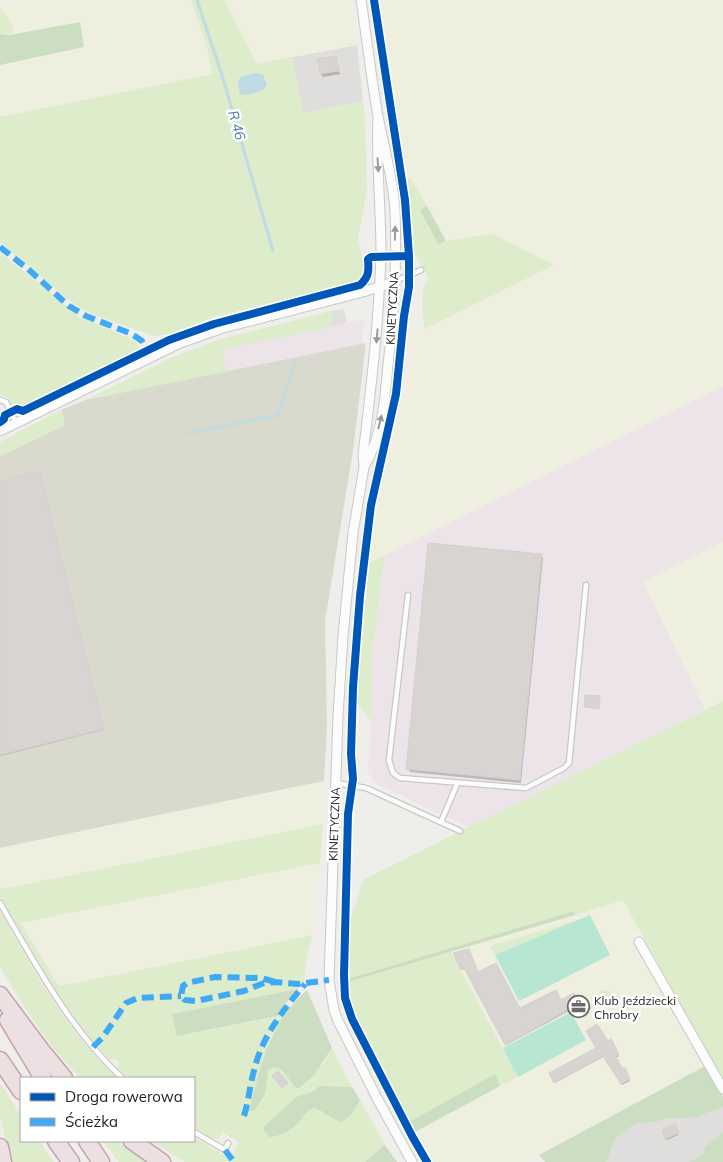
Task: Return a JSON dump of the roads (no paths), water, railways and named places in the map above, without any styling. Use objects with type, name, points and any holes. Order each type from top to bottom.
[{"type":"highway","points":[[0,995],[63,1077]]},
{"type":"highway","points":[[0,1006],[42,1077]]},
{"type":"highway","points":[[0,1060],[20,1090]]},
{"type":"highway","points":[[57,1142],[71,1162]]},
{"type":"highway","points":[[88,1142],[101,1162]]},
{"type":"highway","points":[[133,1142],[162,1162]]},
{"type":"highway","points":[[0,1147],[3,1162]]},
{"type":"street","name":"KINETYCZNA","points":[[361,0],[378,117],[388,156],[393,192],[395,232],[391,338],[382,416],[373,450],[364,467]]},
{"type":"street","name":"KINETYCZNA","points":[[378,117],[377,144],[381,209],[379,287],[376,339],[363,455],[364,467],[354,524],[343,636],[329,980],[334,1010],[346,1038],[412,1162]]},
{"type":"street","points":[[0,431],[180,343],[223,328],[394,282]]},
{"type":"street","points":[[639,942],[723,1089]]},
{"type":"lane","points":[[394,282],[421,270]]},
{"type":"lane","points":[[0,400],[6,402],[16,423]]},
{"type":"lane","points":[[408,595],[390,765],[393,773],[400,778],[526,788],[567,766],[569,763],[586,585]]},
{"type":"lane","points":[[336,783],[366,788],[460,831]]},
{"type":"lane","points":[[441,822],[457,784]]},
{"type":"lane","points":[[0,903],[60,1006],[80,1033],[121,1077]]},
{"type":"lane","points":[[195,1133],[224,1150],[228,1143]]},
{"type":"water","points":[[256,73],[263,75],[267,85],[265,89],[251,94],[240,95],[238,81],[241,77]]},
{"type":"waterway","name":"R 46","points":[[197,0],[222,75],[273,251]]},
{"type":"waterway","points":[[189,433],[278,415],[295,361]]},
{"type":"place","name":"Klub Jeździecki Chrobry","points":[[578,1007]]}]
